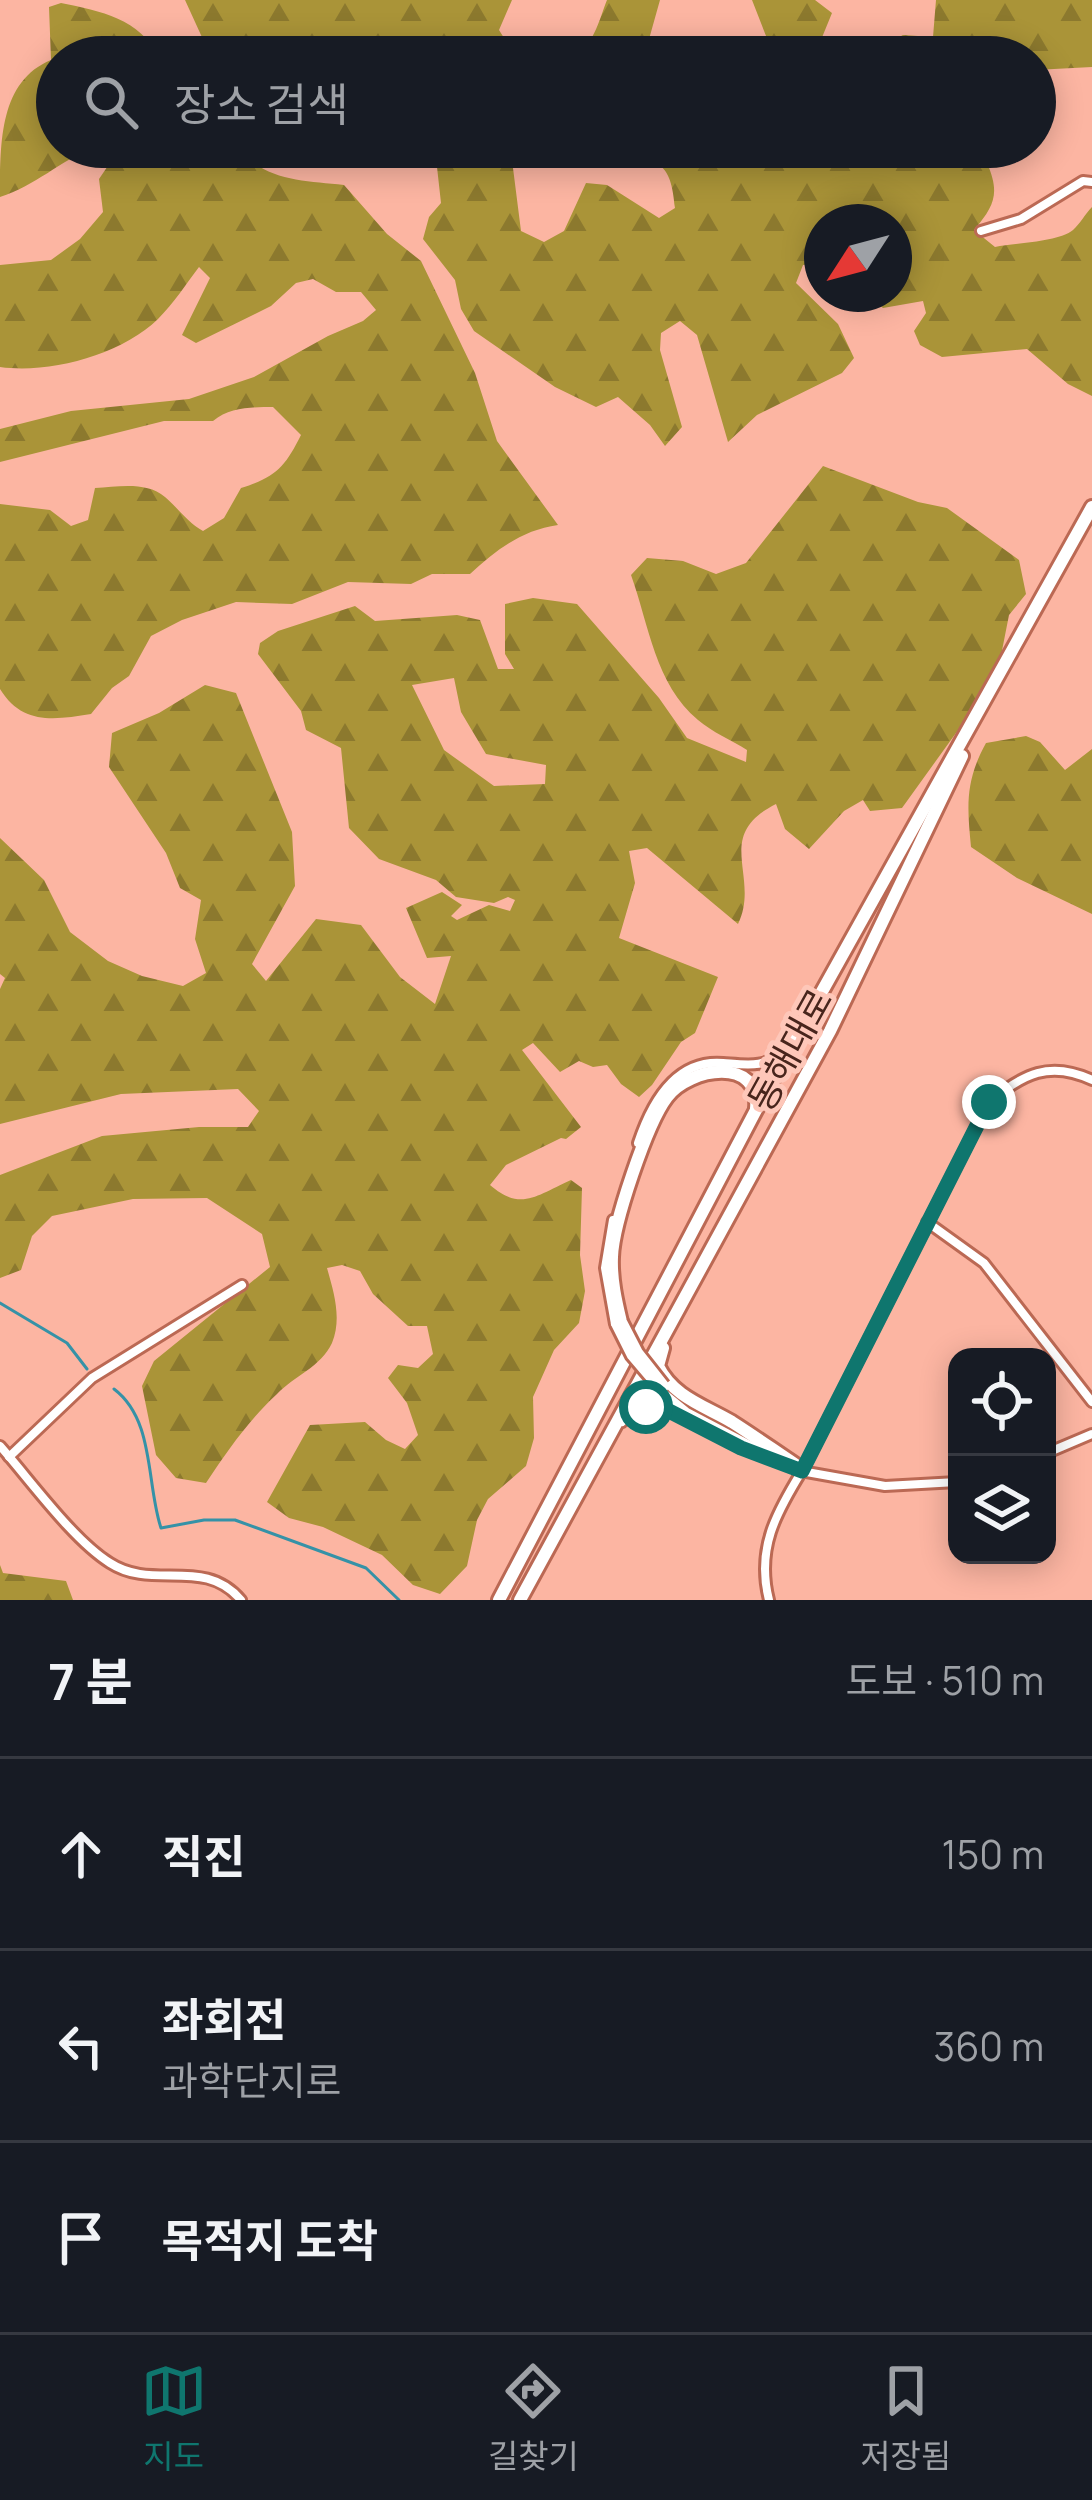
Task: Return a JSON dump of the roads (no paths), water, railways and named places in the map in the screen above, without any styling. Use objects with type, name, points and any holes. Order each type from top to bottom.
[{"type":"highway","name":"동해대로","points":[[500,1600],[756,1110],[1092,507]]},
{"type":"highway","name":"동해대로","points":[[520,1600],[830,1031],[967,746],[1092,523]]},
{"type":"highway","points":[[756,1110],[752,1086],[736,1073],[720,1069],[688,1079],[668,1095],[652,1124],[612,1253],[618,1323],[661,1388],[798,1468]]},
{"type":"highway","points":[[704,1264],[658,1366],[683,1396],[798,1468]]},
{"type":"street","points":[[980,231],[1021,219],[1083,181],[1092,182]]},
{"type":"street","points":[[618,1323],[605,1268],[608,1236],[644,1128],[663,1089],[686,1070],[703,1064],[761,1066],[793,1046]]},
{"type":"street","points":[[769,1600],[764,1550],[777,1511],[989,1102],[1040,1070],[1074,1072],[1092,1080]]},
{"type":"street","points":[[927,1222],[984,1263],[1092,1402]]},
{"type":"street","points":[[9,1457],[92,1378],[242,1285]]},
{"type":"street","points":[[585,1478],[629,1413],[646,1407],[669,1411],[741,1448],[798,1468],[885,1486],[948,1482]]},
{"type":"street","points":[[1056,1449],[1092,1434]]},
{"type":"street","points":[[0,1447],[109,1563],[134,1574],[211,1577],[225,1583],[241,1600]]},
{"type":"waterway","points":[[0,1303],[67,1343],[87,1369]]},
{"type":"waterway","points":[[114,1389],[137,1417],[161,1528],[235,1520],[366,1568],[399,1600]]}]
